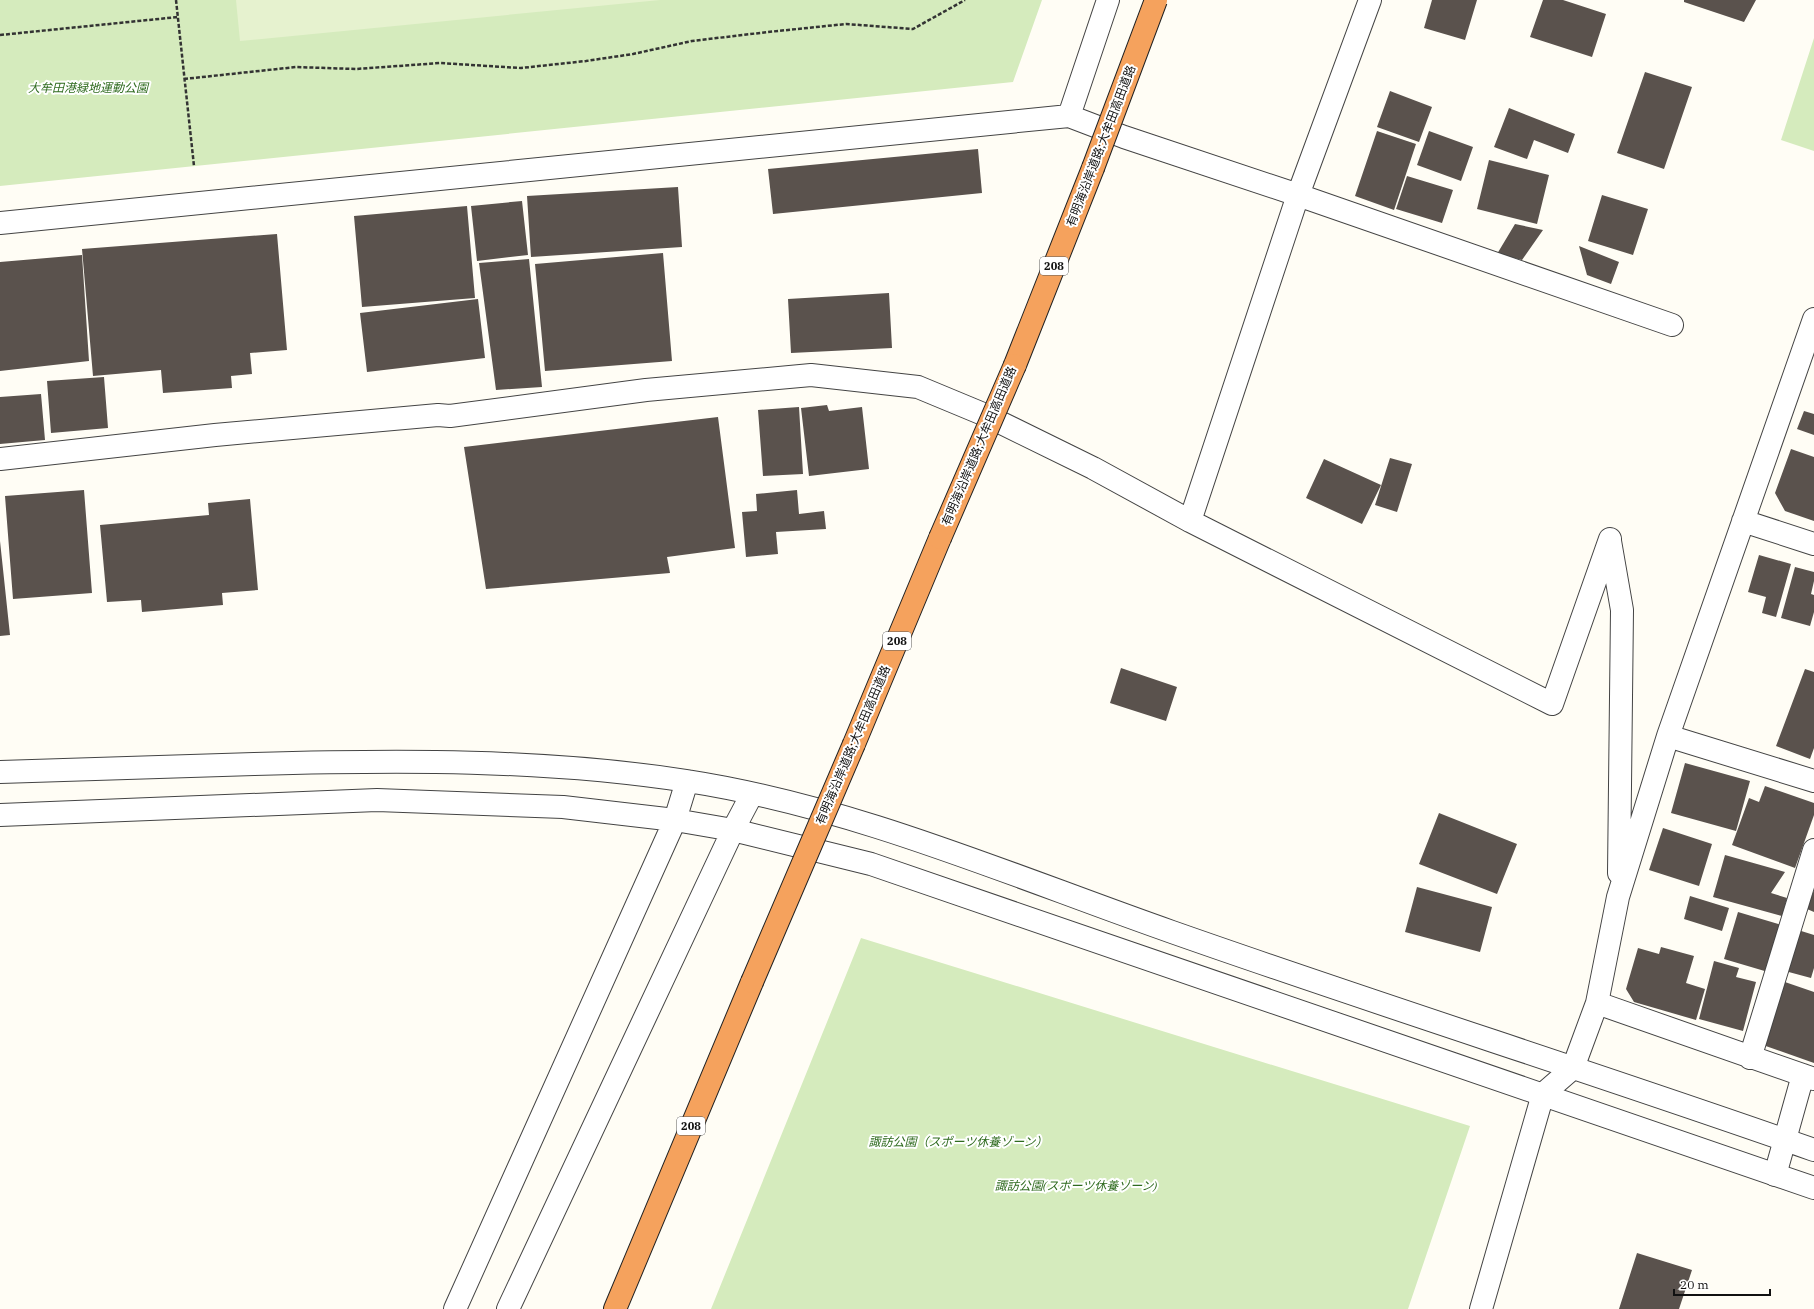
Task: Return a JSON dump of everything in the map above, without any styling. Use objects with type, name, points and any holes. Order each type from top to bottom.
[{"type":"highway","name":"有明海沿岸道路;大牟田高田道路","points":[[615,1309],[940,538],[1015,365],[1093,168],[1156,0]]},
{"type":"highway","name":"208","points":[[619,1309],[630,1271]]},
{"type":"street","points":[[1069,116],[1108,0]]},
{"type":"street","points":[[1190,520],[1298,195],[1370,0]]},
{"type":"street","points":[[0,223],[1069,116],[1124,137],[1298,195],[1672,325]]},
{"type":"street","points":[[1481,1309],[1544,1094],[1573,1068],[1597,1003],[1618,897],[1668,736],[1814,319]]},
{"type":"street","points":[[0,459],[215,435],[438,415],[450,416],[646,390],[811,375],[918,387],[983,414],[1093,468],[1190,520],[1552,704],[1610,539],[1622,610],[1618,897]]},
{"type":"street","points":[[1743,521],[1814,544]]},
{"type":"street","points":[[1668,736],[1814,780]]},
{"type":"street","points":[[0,772],[397,762],[497,763],[580,768],[687,781],[752,794],[882,828],[1172,932],[1814,1150]]},
{"type":"street","points":[[455,1309],[676,820],[687,781]]},
{"type":"street","points":[[508,1309],[733,830],[752,794]]},
{"type":"street","points":[[0,815],[378,800],[563,806],[676,820],[733,830],[872,864],[1814,1188]]},
{"type":"street","points":[[1750,1058],[1814,850]]},
{"type":"street","points":[[1597,1003],[1750,1058],[1809,1077],[1785,1140],[1775,1175]]},
{"type":"path","points":[[176,0],[194,166]]},
{"type":"path","points":[[184,79],[296,67],[356,69],[440,64],[521,68],[594,60],[633,54],[692,41],[783,30],[846,24],[913,29],[965,0]]},
{"type":"path","points":[[0,35],[178,17]]},
{"type":"green space","name":"大牟田港緑地運動公園","points":[[0,0],[1042,0],[1013,82],[0,186]]},
{"type":"green space","points":[[236,0],[660,0],[240,41]]},
{"type":"green space","points":[[1814,38],[1814,151],[1781,140]]},
{"type":"green space","name":"諏訪公園（スポーツ休養ゾーン）","points":[[861,938],[1470,1126],[1408,1309],[711,1309]]},
{"type":"building","points":[[1432,0],[1477,0],[1465,40],[1424,28]]},
{"type":"building","points":[[1543,0],[1563,0],[1606,14],[1592,57],[1530,37]]},
{"type":"building","points":[[1684,0],[1756,0],[1744,22],[1684,2]]},
{"type":"building","points":[[1645,72],[1692,87],[1664,169],[1617,153]]},
{"type":"building","points":[[1390,91],[1432,107],[1419,142],[1377,127]]},
{"type":"building","points":[[1509,108],[1575,134],[1568,153],[1534,140],[1527,159],[1494,147]]},
{"type":"building","points":[[1377,131],[1416,144],[1394,210],[1355,196]]},
{"type":"building","points":[[1429,131],[1473,147],[1461,181],[1417,165]]},
{"type":"building","points":[[978,149],[982,193],[773,214],[768,169]]},
{"type":"building","points":[[1489,160],[1549,175],[1537,224],[1477,209]]},
{"type":"building","points":[[1407,176],[1453,190],[1442,223],[1396,209]]},
{"type":"building","points":[[678,187],[682,247],[531,257],[527,196]]},
{"type":"building","points":[[1602,195],[1648,209],[1633,255],[1588,241]]},
{"type":"building","points":[[522,201],[528,255],[477,261],[471,206]]},
{"type":"building","points":[[467,206],[475,298],[362,307],[354,216]]},
{"type":"building","points":[[1515,224],[1543,230],[1522,260],[1497,254]]},
{"type":"building","points":[[277,234],[287,350],[250,353],[252,374],[231,376],[232,388],[163,393],[161,370],[93,376],[82,249]]},
{"type":"building","points":[[1579,246],[1619,262],[1611,284],[1587,275]]},
{"type":"building","points":[[663,253],[672,361],[545,371],[535,264]]},
{"type":"building","points":[[82,255],[89,361],[0,371],[0,262]]},
{"type":"building","points":[[529,259],[542,387],[496,390],[479,263]]},
{"type":"building","points":[[889,293],[892,348],[791,353],[788,299]]},
{"type":"building","points":[[478,299],[485,358],[367,372],[360,313]]},
{"type":"building","points":[[104,377],[108,428],[51,433],[47,381]]},
{"type":"building","points":[[41,394],[45,440],[0,444],[0,397]]},
{"type":"building","points":[[827,405],[829,411],[862,407],[869,469],[809,476],[801,408]]},
{"type":"building","points":[[799,407],[803,474],[763,476],[758,410]]},
{"type":"building","points":[[1804,411],[1814,414],[1814,435],[1797,429]]},
{"type":"building","points":[[718,417],[735,548],[667,557],[670,573],[486,589],[464,447]]},
{"type":"building","points":[[1791,449],[1814,457],[1814,521],[1785,511],[1775,493]]},
{"type":"building","points":[[1390,458],[1412,464],[1397,512],[1375,505]]},
{"type":"building","points":[[1324,459],[1381,485],[1362,524],[1306,498]]},
{"type":"building","points":[[84,490],[92,593],[13,599],[5,496]]},
{"type":"building","points":[[797,490],[799,514],[824,511],[826,529],[776,532],[778,554],[746,557],[742,512],[757,511],[756,494]]},
{"type":"building","points":[[250,499],[258,590],[222,593],[223,605],[142,612],[141,600],[107,602],[100,525],[209,515],[208,503]]},
{"type":"building","points":[[0,541],[10,635],[0,636]]},
{"type":"building","points":[[1759,555],[1791,564],[1776,617],[1762,613],[1766,597],[1748,592]]},
{"type":"building","points":[[1795,567],[1814,572],[1814,581],[1811,594],[1814,595],[1814,612],[1810,626],[1781,618]]},
{"type":"building","points":[[1121,668],[1177,687],[1166,721],[1110,703]]},
{"type":"building","points":[[1805,669],[1814,672],[1814,748],[1810,759],[1776,746]]},
{"type":"building","points":[[1685,763],[1750,781],[1736,831],[1671,813]]},
{"type":"building","points":[[1765,786],[1814,803],[1814,815],[1795,868],[1732,845],[1749,798],[1759,802]]},
{"type":"building","points":[[1439,813],[1517,844],[1497,894],[1419,864]]},
{"type":"building","points":[[1663,828],[1712,844],[1699,886],[1649,870]]},
{"type":"building","points":[[1725,855],[1785,872],[1771,893],[1787,898],[1782,916],[1713,897]]},
{"type":"building","points":[[1417,887],[1492,907],[1480,952],[1405,932]]},
{"type":"building","points":[[1814,890],[1814,912],[1807,909]]},
{"type":"building","points":[[1690,896],[1729,908],[1722,931],[1684,919]]},
{"type":"building","points":[[1738,912],[1782,925],[1768,972],[1724,959]]},
{"type":"building","points":[[1798,930],[1814,935],[1814,968],[1811,978],[1785,971]]},
{"type":"building","points":[[1661,947],[1694,956],[1686,983],[1705,989],[1696,1020],[1634,1002],[1626,989],[1638,948],[1659,954]]},
{"type":"building","points":[[1714,961],[1739,968],[1736,977],[1756,982],[1743,1031],[1699,1019]]},
{"type":"building","points":[[1782,981],[1814,992],[1814,1063],[1760,1044]]},
{"type":"building","points":[[1637,1253],[1692,1270],[1679,1309],[1619,1309]]},
{"type":"park label","name":"諏訪公園(スポーツ休養ゾーン)","points":[[1076,1186]]}]
